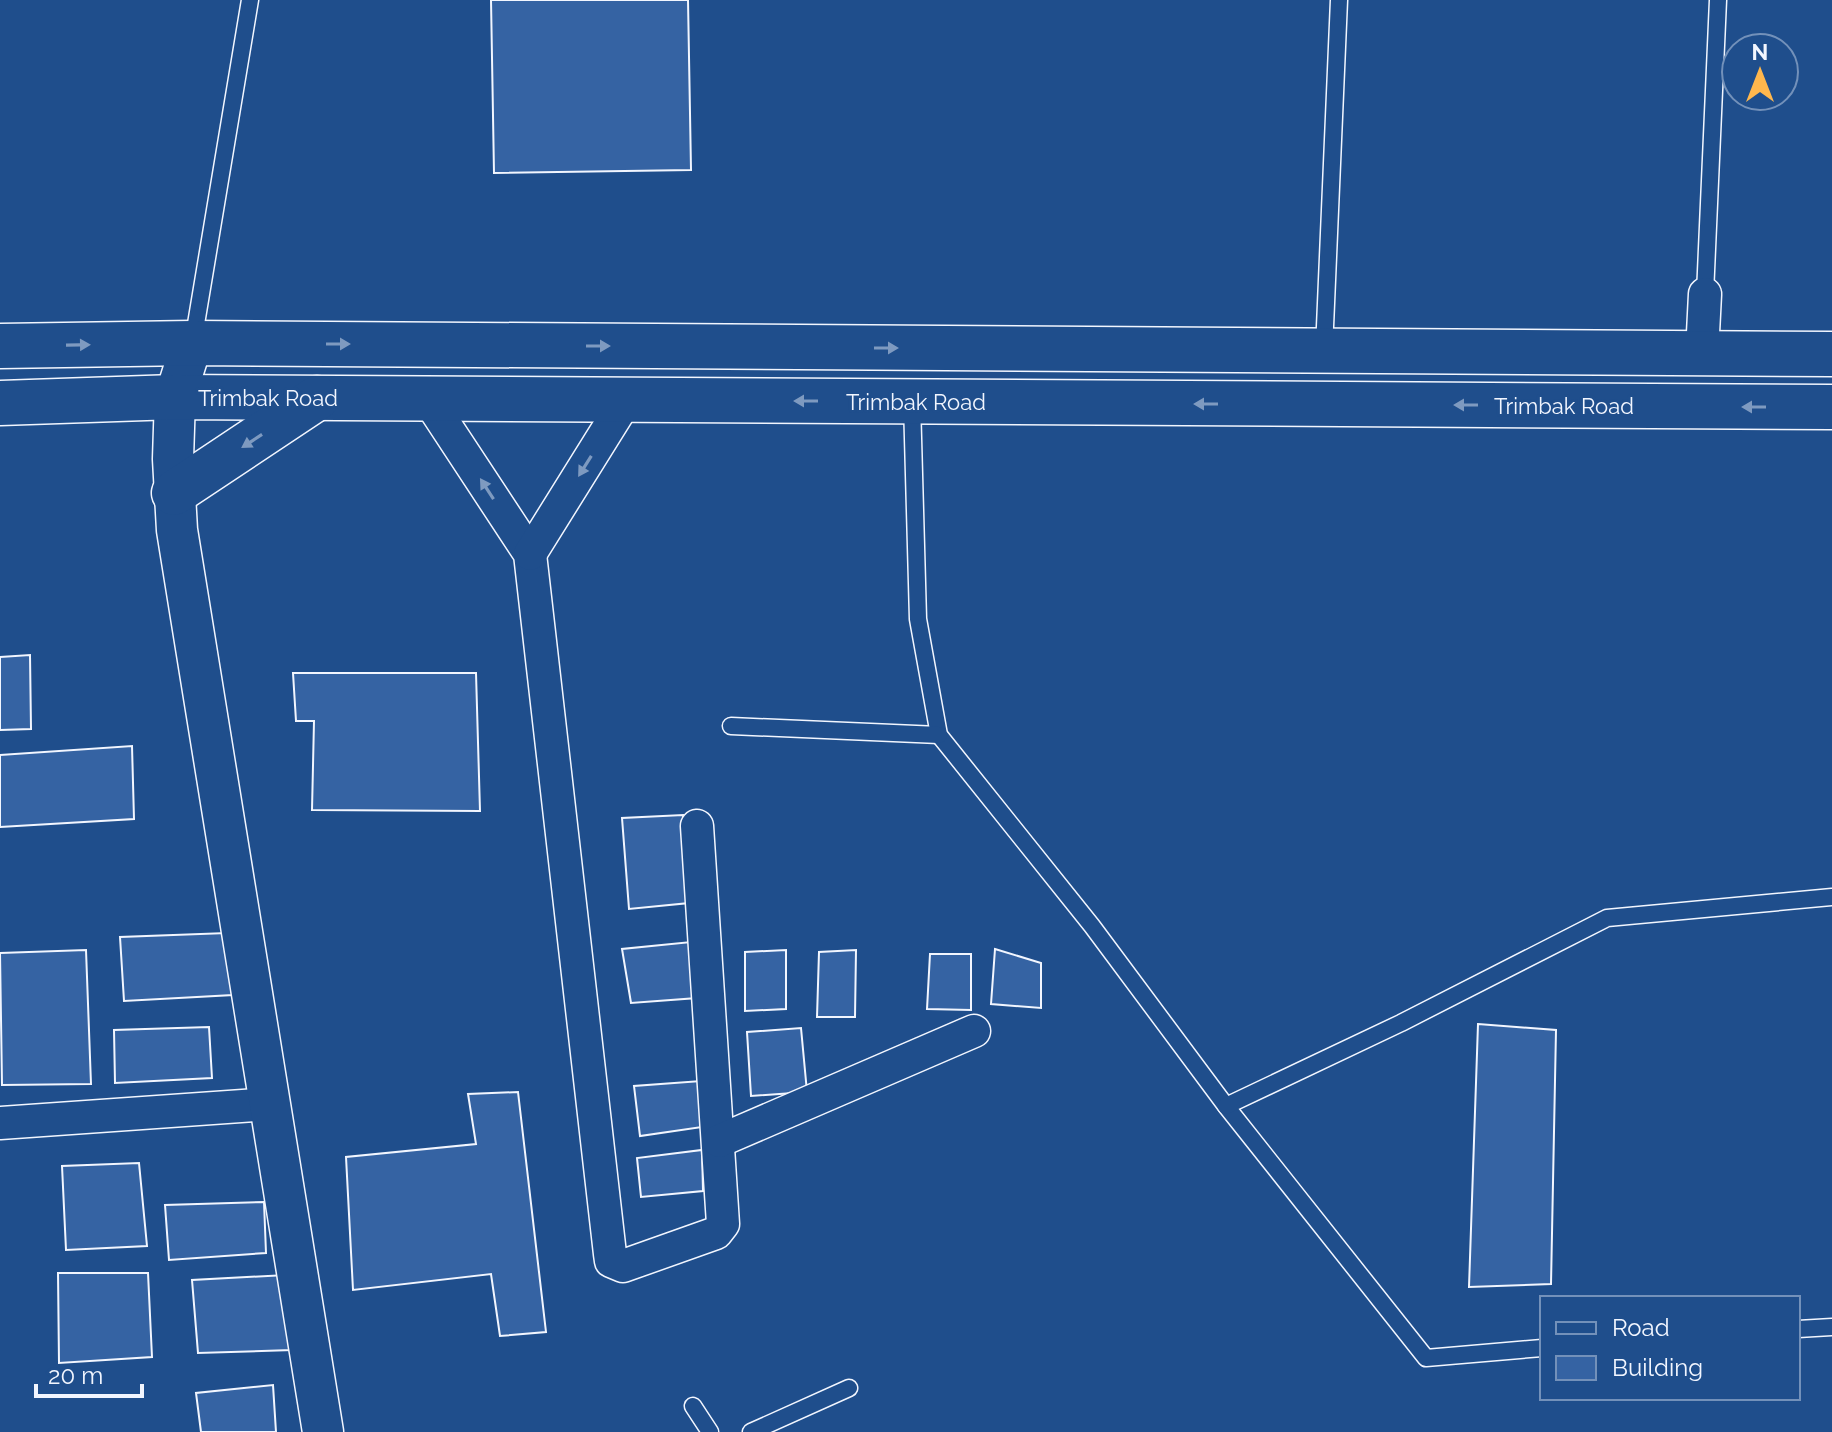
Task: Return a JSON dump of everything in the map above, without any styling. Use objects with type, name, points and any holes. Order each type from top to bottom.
[{"type":"highway","points":[[0,346],[192,343],[1832,354]]},
{"type":"highway","name":"Trimbak Road","points":[[0,403],[175,397],[1832,407]]},
{"type":"highway","points":[[174,493],[317,398]]},
{"type":"street","points":[[1702,353],[1705,294]]},
{"type":"street","points":[[192,343],[175,397],[174,493],[323,1432]]},
{"type":"street","points":[[428,399],[530,554],[611,1261],[623,1266],[720,1229],[723,1216],[697,826]]},
{"type":"street","points":[[530,554],[626,400]]},
{"type":"street","points":[[719,1141],[974,1031]]},
{"type":"street","points":[[0,1123],[270,1104]]},
{"type":"lane","points":[[192,343],[250,0]]},
{"type":"lane","points":[[1324,351],[1339,0]]},
{"type":"lane","points":[[1705,294],[1718,0]]},
{"type":"lane","points":[[912,402],[918,619],[939,735],[1092,926],[1226,1106],[1426,1358],[1540,1348]]},
{"type":"lane","points":[[731,726],[939,735]]},
{"type":"lane","points":[[1226,1106],[1401,1023],[1607,918],[1832,897]]},
{"type":"lane","points":[[1800,1329],[1832,1327]]},
{"type":"lane","points":[[751,1432],[849,1388]]},
{"type":"lane","points":[[693,1406],[710,1432]]},
{"type":"building","points":[[491,0],[688,0],[691,170],[494,173]]},
{"type":"building","points":[[30,655],[31,729],[0,730],[0,657]]},
{"type":"building","points":[[293,673],[476,673],[480,811],[312,810],[314,721],[296,721]]},
{"type":"building","points":[[132,746],[134,819],[0,827],[0,755]]},
{"type":"building","points":[[683,815],[689,903],[629,909],[622,818]]},
{"type":"building","points":[[227,933],[233,995],[124,1001],[120,937]]},
{"type":"building","points":[[691,942],[697,998],[631,1003],[622,949]]},
{"type":"building","points":[[995,949],[1041,963],[1041,1008],[991,1004]]},
{"type":"building","points":[[86,950],[91,1084],[2,1085],[0,953]]},
{"type":"building","points":[[786,950],[786,1009],[745,1011],[745,952]]},
{"type":"building","points":[[856,950],[855,1017],[817,1017],[819,952]]},
{"type":"building","points":[[930,954],[971,954],[971,1010],[927,1009]]},
{"type":"building","points":[[1478,1024],[1556,1030],[1551,1284],[1469,1287]]},
{"type":"building","points":[[209,1027],[212,1078],[115,1083],[114,1030]]},
{"type":"building","points":[[801,1028],[807,1092],[751,1096],[747,1032]]},
{"type":"building","points":[[701,1081],[709,1126],[640,1136],[634,1086]]},
{"type":"building","points":[[518,1092],[546,1332],[500,1336],[491,1274],[353,1290],[346,1157],[476,1144],[468,1094]]},
{"type":"building","points":[[702,1150],[703,1191],[641,1197],[637,1158]]},
{"type":"building","points":[[139,1163],[147,1246],[66,1250],[62,1166]]},
{"type":"building","points":[[264,1202],[266,1253],[169,1260],[165,1205]]},
{"type":"building","points":[[58,1273],[148,1273],[152,1357],[59,1363]]},
{"type":"building","points":[[286,1275],[292,1350],[198,1353],[192,1280]]},
{"type":"building","points":[[273,1385],[276,1432],[201,1432],[196,1393]]}]
